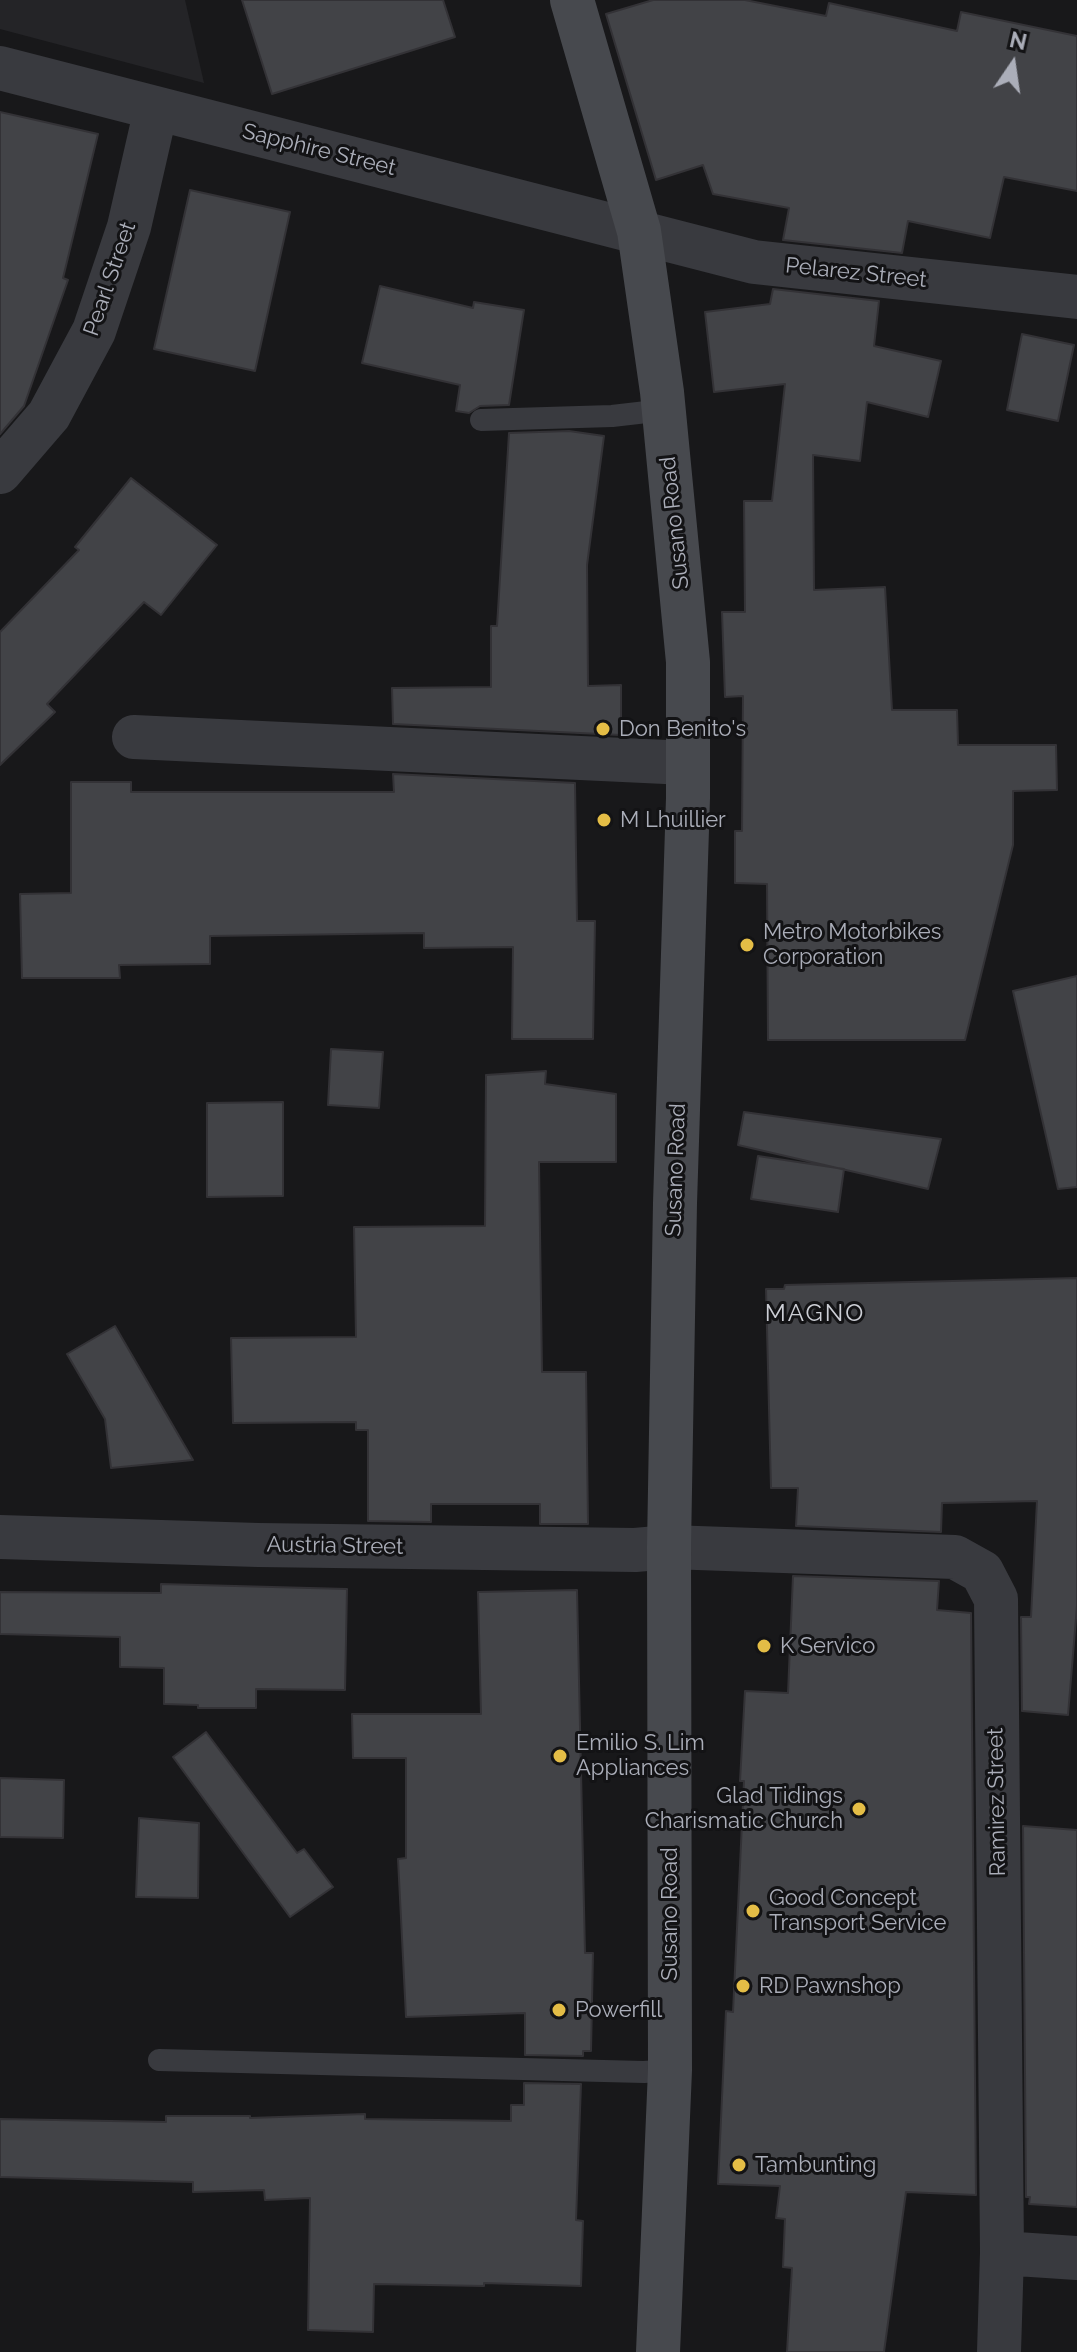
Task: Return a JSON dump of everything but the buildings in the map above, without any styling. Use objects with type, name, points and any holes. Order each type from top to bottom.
[{"type":"main road","name":"Susano Road","points":[[572,0],[639,231],[664,410],[688,662],[669,1547],[670,2070],[658,2352]]},
{"type":"street","name":"Sapphire Street","points":[[0,68],[639,231]]},
{"type":"street","name":"Pearl Street","points":[[0,472],[49,415],[94,331],[129,227],[156,109]]},
{"type":"street","name":"Pelarez Street","points":[[639,231],[754,262],[1077,297]]},
{"type":"street","points":[[134,737],[687,763]]},
{"type":"street","name":"Austria Street","points":[[0,1537],[273,1545],[635,1550],[669,1547]]},
{"type":"street","name":"Ramirez Street","points":[[669,1547],[955,1557],[982,1572],[996,1599],[1002,2253],[999,2352]]},
{"type":"street","points":[[1002,2253],[1077,2258]]},
{"type":"lane","points":[[481,420],[612,416],[664,410]]},
{"type":"lane","points":[[159,2060],[644,2072],[670,2070]]},
{"type":"shaded area","points":[[0,0],[185,0],[204,83],[0,29]]},
{"type":"place","name":"Don Benito's","points":[[603,729]]},
{"type":"place","name":"M Lhuillier","points":[[604,820]]},
{"type":"place","name":"Metro Motorbikes Corporation","points":[[747,945]]},
{"type":"place","name":"K Servico","points":[[764,1646]]},
{"type":"place","name":"Emilio S. Lim Appliances","points":[[560,1756]]},
{"type":"place","name":"Glad Tidings Charismatic Church","points":[[859,1809]]},
{"type":"place","name":"Good Concept Transport Service","points":[[753,1911]]},
{"type":"place","name":"RD Pawnshop","points":[[743,1986]]},
{"type":"place","name":"Powerfill","points":[[559,2010]]},
{"type":"place","name":"Tambunting","points":[[739,2165]]},
{"type":"district","name":"MAGNO","points":[[815,1314]]}]
